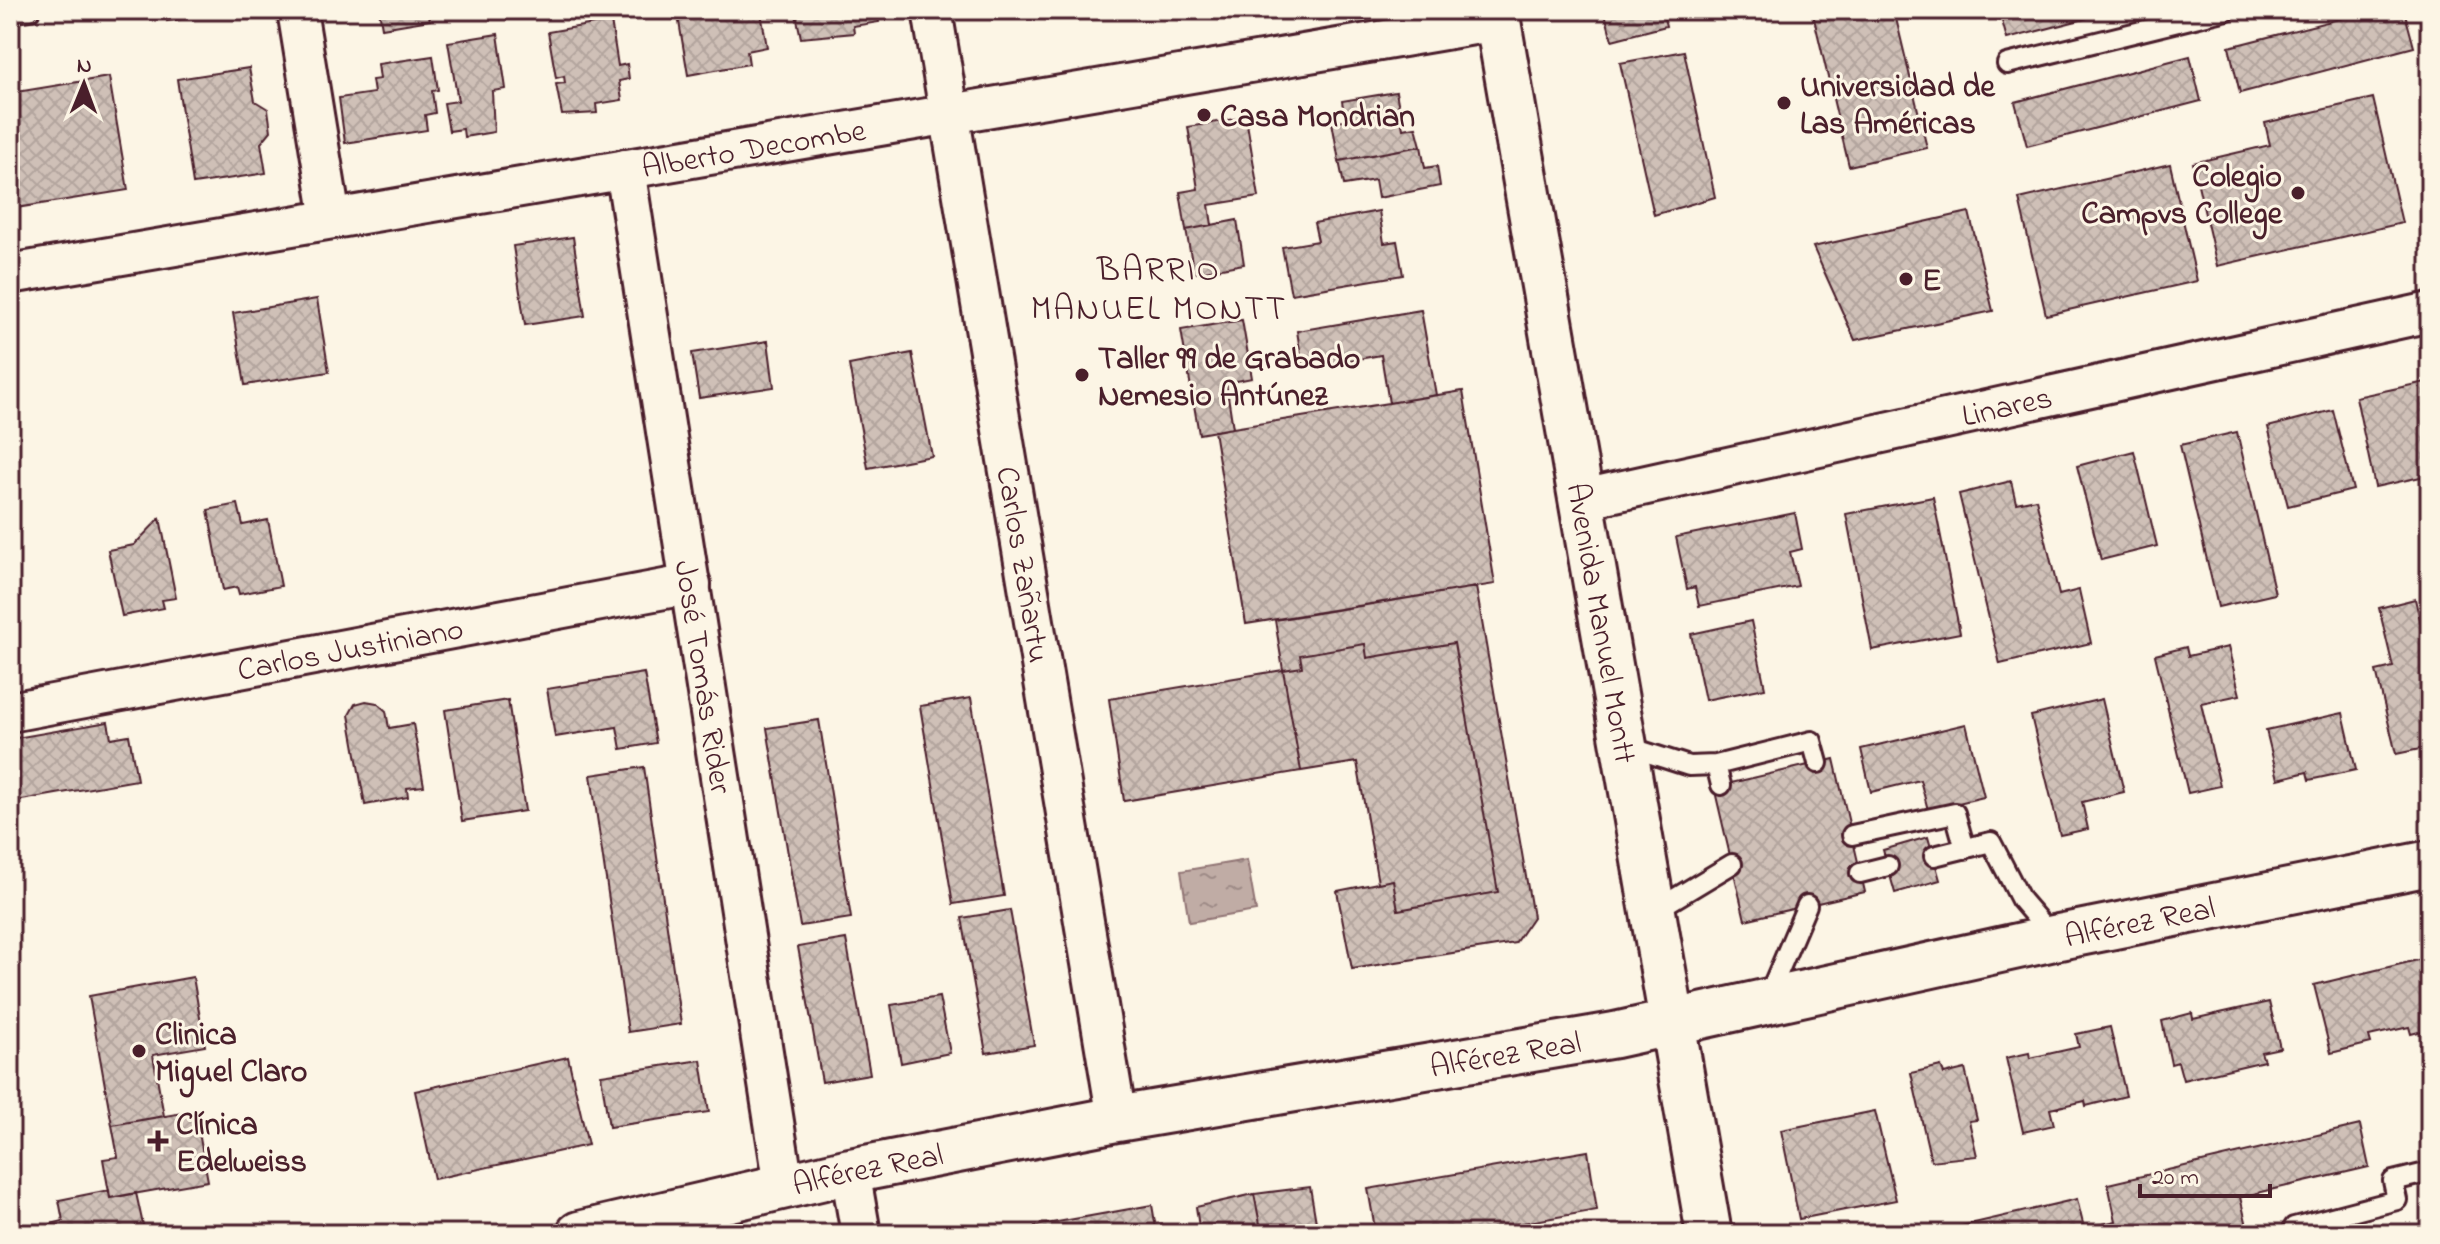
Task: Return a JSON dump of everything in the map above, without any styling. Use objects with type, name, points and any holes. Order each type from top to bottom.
[{"type":"main road","name":"Avenida Manuel Montt","points":[[1496,16],[1583,499],[1709,1234]]},
{"type":"main road","name":"Alférez Real","points":[[579,1234],[850,1171],[1117,1119],[1672,1023],[2054,938],[2430,863]]},
{"type":"street","points":[[297,10],[331,219]]},
{"type":"street","name":"Carlos Zañartu","points":[[932,10],[1117,1119]]},
{"type":"street","name":"Alberto Decombe","points":[[10,274],[949,114],[1496,16]]},
{"type":"street","name":"José Tomás Rider","points":[[625,169],[784,1186]]},
{"type":"street","name":"Linares","points":[[1583,499],[2430,312]]},
{"type":"street","name":"Carlos Justiniano","points":[[10,712],[691,584]]},
{"type":"street","points":[[850,1171],[861,1234]]},
{"type":"lane","points":[[10,13],[30,10]]},
{"type":"lane","points":[[2007,64],[2227,10]]},
{"type":"lane","points":[[1626,746],[1689,766],[1716,765],[1812,741],[1818,763]]},
{"type":"lane","points":[[1716,765],[1721,785]]},
{"type":"lane","points":[[1852,835],[1955,813],[1965,849]]},
{"type":"lane","points":[[1934,856],[1991,842],[2021,900],[2054,938]]},
{"type":"lane","points":[[1654,911],[1732,864]]},
{"type":"lane","points":[[1860,873],[1888,866]]},
{"type":"lane","points":[[1767,1000],[1807,905]]},
{"type":"lane","points":[[2296,1234],[2294,1227],[2397,1200],[2393,1181],[2430,1172]]},
{"type":"water","points":[[1247,860],[1256,911],[1189,922],[1181,871]]},
{"type":"building","points":[[165,10],[242,10],[167,21]]},
{"type":"building","points":[[379,10],[428,10],[430,20],[382,28]]},
{"type":"building","points":[[677,10],[719,10],[720,15],[742,11],[744,16],[761,13],[767,47],[747,51],[749,64],[688,75]]},
{"type":"building","points":[[795,10],[877,10],[879,22],[853,26],[854,33],[801,38]]},
{"type":"building","points":[[1604,10],[1662,10],[1666,26],[1612,40]]},
{"type":"building","points":[[1812,10],[1894,10],[1927,148],[1849,166]]},
{"type":"building","points":[[1999,10],[2119,10],[2007,39]]},
{"type":"building","points":[[2374,10],[2404,10],[2414,47],[2240,93],[2229,47]]},
{"type":"building","points":[[611,21],[618,66],[627,64],[629,79],[619,81],[622,100],[596,104],[597,113],[562,115],[556,84],[565,83],[564,76],[556,78],[548,32]]},
{"type":"building","points":[[498,34],[506,89],[492,91],[494,132],[464,137],[463,129],[449,131],[444,103],[458,101],[448,42]]},
{"type":"building","points":[[1684,51],[1715,197],[1654,215],[1620,63]]},
{"type":"building","points":[[433,56],[438,90],[432,91],[435,113],[425,115],[427,130],[345,143],[339,98],[374,93],[372,80],[380,79],[378,64]]},
{"type":"building","points":[[2190,56],[2201,101],[2027,146],[2015,102]]},
{"type":"building","points":[[249,68],[255,101],[268,109],[271,131],[261,143],[266,173],[193,184],[177,79]]},
{"type":"building","points":[[109,77],[128,190],[10,209],[10,93]]},
{"type":"building","points":[[1396,92],[1403,129],[1416,127],[1421,146],[1339,161],[1332,122],[1345,120],[1342,101]]},
{"type":"building","name":"Colegio Campvs College","points":[[2373,98],[2402,223],[2217,266],[2193,163],[2270,145],[2265,123]]},
{"type":"building","points":[[1246,117],[1259,197],[1209,205],[1212,225],[1186,230],[1180,192],[1198,189],[1188,127]]},
{"type":"building","points":[[1421,146],[1425,168],[1437,166],[1440,186],[1378,198],[1375,180],[1344,185],[1339,161]]},
{"type":"building","points":[[2170,164],[2197,281],[2046,315],[2019,199]]},
{"type":"building","points":[[1379,211],[1384,243],[1397,241],[1403,275],[1291,294],[1282,247],[1318,241],[1314,223]]},
{"type":"building","name":"E","points":[[1969,212],[1993,311],[1855,340],[1813,247]]},
{"type":"building","points":[[1237,220],[1244,264],[1194,273],[1186,230]]},
{"type":"building","points":[[573,237],[585,316],[525,325],[513,246]]},
{"type":"building","points":[[317,299],[329,372],[245,385],[233,313]]},
{"type":"building","points":[[1421,310],[1436,395],[1389,403],[1381,355],[1303,369],[1297,331]]},
{"type":"building","points":[[1242,320],[1252,378],[1226,383],[1233,428],[1199,434],[1181,330]]},
{"type":"building","points":[[768,341],[774,387],[699,398],[692,353]]},
{"type":"building","points":[[912,353],[932,456],[868,468],[849,365]]},
{"type":"building","points":[[2430,381],[2430,475],[2375,487],[2356,397]]},
{"type":"building","points":[[1463,391],[1495,584],[1246,624],[1214,431]]},
{"type":"building","points":[[2333,410],[2353,490],[2288,506],[2268,427]]},
{"type":"building","points":[[2237,432],[2275,594],[2218,607],[2180,445]]},
{"type":"building","points":[[2134,451],[2157,546],[2101,560],[2077,466]]},
{"type":"building","points":[[2011,481],[2016,503],[2036,499],[2059,595],[2079,590],[2091,643],[2000,664],[1959,494]]},
{"type":"building","points":[[1933,497],[1960,633],[1872,650],[1846,514]]},
{"type":"building","points":[[238,504],[243,525],[268,520],[281,586],[239,594],[237,587],[223,590],[208,510]]},
{"type":"building","points":[[1795,513],[1802,549],[1790,552],[1798,586],[1699,606],[1695,587],[1687,589],[1676,537]]},
{"type":"building","points":[[160,518],[176,598],[162,600],[164,608],[122,616],[108,550],[134,545]]},
{"type":"building","points":[[1476,587],[1533,917],[1515,943],[1352,969],[1337,891],[1393,880],[1398,910],[1498,892],[1454,643],[1367,658],[1365,644],[1300,655],[1302,667],[1283,670],[1275,620]]},
{"type":"building","points":[[2415,599],[2430,662],[2430,747],[2396,754],[2376,671],[2393,667],[2379,608]]},
{"type":"building","points":[[1751,621],[1765,688],[1705,700],[1691,634]]},
{"type":"building","points":[[1454,643],[1498,892],[1398,910],[1393,880],[1378,883],[1357,762],[1301,771],[1283,670],[1302,667],[1300,655],[1365,644],[1367,658]]},
{"type":"building","points":[[2186,647],[2188,656],[2228,647],[2240,695],[2201,703],[2220,786],[2188,793],[2155,655]]},
{"type":"building","points":[[1283,670],[1301,771],[1124,801],[1109,699]]},
{"type":"building","points":[[644,673],[656,743],[621,749],[617,727],[555,737],[547,689]]},
{"type":"building","points":[[971,698],[1004,896],[953,904],[920,706]]},
{"type":"building","points":[[2102,699],[2124,792],[2082,802],[2088,829],[2060,835],[2031,716]]},
{"type":"building","points":[[508,700],[525,811],[462,821],[445,710]]},
{"type":"building","points":[[366,701],[377,703],[386,711],[389,728],[413,724],[424,786],[407,788],[408,797],[365,805],[349,715],[355,704]]},
{"type":"building","points":[[2343,713],[2356,770],[2309,780],[2307,772],[2278,779],[2266,730]]},
{"type":"building","points":[[819,720],[851,918],[800,926],[767,728]]},
{"type":"building","points":[[108,722],[111,738],[129,735],[137,780],[10,802],[10,739]]},
{"type":"building","points":[[1966,724],[1984,797],[1928,810],[1920,780],[1871,792],[1861,749]]},
{"type":"building","points":[[1834,759],[1865,892],[1745,920],[1714,787]]},
{"type":"building","points":[[644,767],[681,1024],[628,1032],[591,775]]},
{"type":"building","points":[[1928,837],[1940,880],[1895,893],[1883,850]]},
{"type":"building","points":[[1010,910],[1034,1045],[986,1053],[962,918]]},
{"type":"building","points":[[846,939],[870,1074],[822,1082],[798,947]]},
{"type":"building","points":[[2430,957],[2430,1029],[2411,1034],[2409,1027],[2369,1036],[2371,1043],[2331,1053],[2314,985]]},
{"type":"building","name":"Clinica Miguel Claro","points":[[193,977],[205,1046],[153,1055],[164,1116],[112,1125],[89,996]]},
{"type":"building","points":[[939,997],[950,1053],[901,1063],[891,1005]]},
{"type":"building","points":[[2269,1002],[2280,1048],[2261,1052],[2264,1061],[2183,1080],[2178,1062],[2171,1064],[2162,1021],[2192,1013],[2193,1019]]},
{"type":"building","points":[[2110,1027],[2126,1096],[2086,1106],[2085,1101],[2050,1109],[2054,1125],[2023,1132],[2006,1058],[2029,1053],[2030,1058],[2079,1047],[2076,1034]]},
{"type":"building","points":[[568,1057],[588,1145],[434,1179],[415,1091]]},
{"type":"building","points":[[701,1060],[709,1112],[609,1127],[601,1075]]},
{"type":"building","points":[[1941,1066],[1944,1074],[1965,1069],[1977,1120],[1969,1121],[1977,1156],[1931,1161],[1911,1073]]},
{"type":"building","name":"Clínica Edelweiss","points":[[195,1111],[208,1181],[110,1198],[103,1159],[118,1157],[112,1125]]},
{"type":"building","points":[[1875,1111],[1896,1200],[1799,1219],[1781,1130]]},
{"type":"building","points":[[2360,1125],[2369,1167],[2240,1197],[2249,1234],[2123,1234],[2122,1229],[2100,1234],[1927,1234],[2077,1199],[2084,1228],[2116,1221],[2108,1184]]},
{"type":"building","points":[[1588,1151],[1597,1210],[1461,1234],[1432,1234],[1431,1231],[1376,1234],[1368,1189]]},
{"type":"building","points":[[1310,1187],[1318,1234],[1262,1234],[1254,1194]]},
{"type":"building","points":[[109,1190],[110,1198],[136,1193],[145,1234],[53,1234],[51,1224],[63,1221],[59,1200]]},
{"type":"building","points":[[1254,1194],[1262,1234],[1200,1234],[1196,1207]]},
{"type":"building","points":[[1152,1205],[1157,1234],[1036,1234],[1035,1226]]},
{"type":"place","name":"Universidad de Las Américas","points":[[1784,103]]},
{"type":"place","name":"Casa Mondrian","points":[[1204,115]]},
{"type":"place","name":"Colegio Campvs College","points":[[2298,193]]},
{"type":"place","name":"E","points":[[1906,279]]},
{"type":"place","name":"Taller 99 de Grabado Nemesio Antúnez","points":[[1082,375]]},
{"type":"place","name":"Clinica Miguel Claro","points":[[139,1051]]},
{"type":"place","name":"Clínica Edelweiss","points":[[158,1141]]},
{"type":"district","name":"BARRIO MANUEL MONTT","points":[[1159,288]]}]
